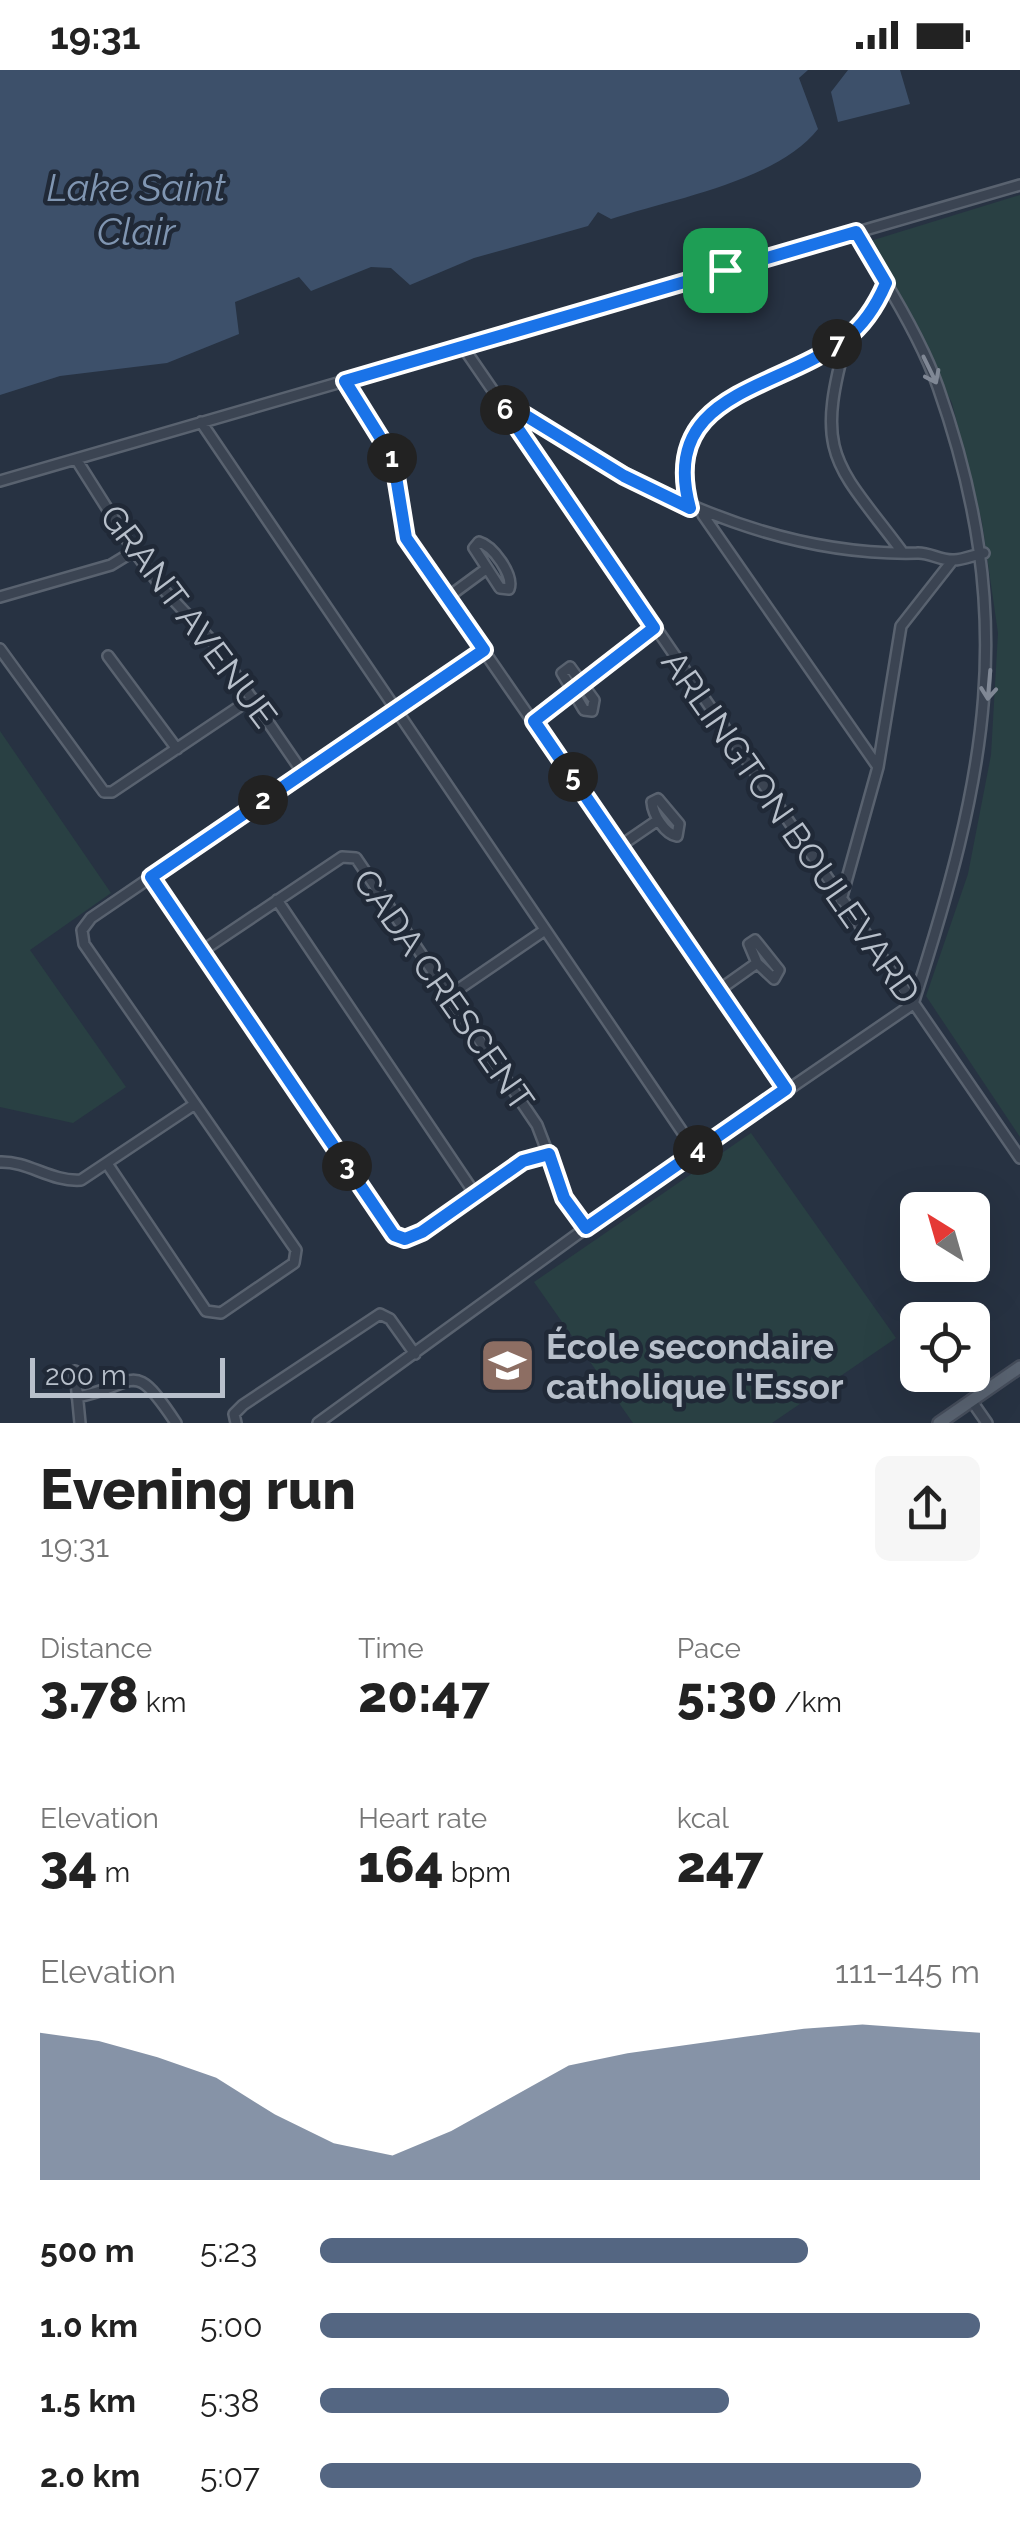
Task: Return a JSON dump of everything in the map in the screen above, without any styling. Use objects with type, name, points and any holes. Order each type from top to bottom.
[{"type":"main road","points":[[939,1423],[1020,1367]]},
{"type":"street","points":[[0,481],[1020,184]]},
{"type":"street","points":[[318,1423],[586,1228],[913,1004],[960,861],[983,752],[992,652],[984,553],[960,449],[937,382],[856,232]]},
{"type":"street","points":[[690,508],[682,479],[690,440],[726,398],[847,338],[876,306],[886,283]]},
{"type":"street","points":[[847,338],[829,420],[839,466],[857,498],[904,553]]},
{"type":"street","name":"ARLINGTON BOULEVARD","points":[[463,347],[1020,1158]]},
{"type":"street","points":[[826,351],[839,365]]},
{"type":"street","points":[[345,381],[393,458],[406,538],[786,1089]]},
{"type":"street","points":[[497,398],[624,476],[690,508],[751,529],[904,553],[923,552],[952,561],[984,553]]},
{"type":"street","points":[[201,422],[696,1152]]},
{"type":"street","name":"GRANT AVENUE","points":[[76,459],[134,551],[162,589],[213,642],[303,773]]},
{"type":"street","points":[[702,513],[878,767]]},
{"type":"street","points":[[479,542],[488,545],[512,581],[511,588],[503,590],[486,570],[474,550],[479,542]]},
{"type":"street","points":[[0,597],[111,564],[134,551]]},
{"type":"street","points":[[841,900],[878,767],[901,626],[952,561]]},
{"type":"street","points":[[448,596],[486,570]]},
{"type":"street","points":[[534,721],[582,680],[654,628]]},
{"type":"street","points":[[0,649],[100,790],[112,792],[252,698]]},
{"type":"street","points":[[108,1165],[206,1310],[221,1313],[294,1263],[296,1250],[81,934],[91,918],[484,650]]},
{"type":"street","points":[[108,656],[176,749]]},
{"type":"street","points":[[570,667],[582,680],[594,708],[584,710],[570,691],[563,669],[570,667]]},
{"type":"street","points":[[620,846],[658,820]]},
{"type":"street","name":"CADA CRESCENT","points":[[202,951],[342,857],[356,858],[538,1125],[564,1198],[586,1228]]},
{"type":"street","points":[[151,877],[394,1235],[405,1239],[422,1232],[523,1161],[549,1154]]},
{"type":"street","points":[[276,900],[475,1194]]},
{"type":"street","points":[[450,995],[545,930]]},
{"type":"street","points":[[718,990],[757,963]]},
{"type":"street","points":[[0,1162],[19,1164],[60,1182],[80,1180],[195,1104]]},
{"type":"street","points":[[236,1423],[234,1414],[243,1405],[380,1314],[390,1319],[415,1354]]},
{"type":"street","points":[[76,1371],[80,1423]]},
{"type":"street","points":[[77,1398],[102,1393],[121,1380],[140,1381],[151,1388],[176,1423]]},
{"type":"street","points":[[971,1400],[987,1423]]},
{"type":"green space","points":[[1020,195],[1020,1137],[926,996],[968,874],[991,755],[998,633],[982,522],[952,403],[867,242]]},
{"type":"green space","points":[[0,731],[111,893],[30,950],[126,1087],[73,1123],[0,1107]]},
{"type":"green space","points":[[751,1133],[896,1338],[772,1423],[633,1423],[534,1282]]},
{"type":"water","name":"Lake Saint Clair","points":[[0,70],[808,70],[799,78],[818,129],[778,162],[723,186],[611,219],[598,212],[588,226],[474,258],[410,285],[391,268],[371,267],[311,291],[299,277],[235,302],[239,334],[167,363],[60,376],[0,395]]},
{"type":"water","points":[[848,70],[900,70],[910,104],[838,122],[831,92]]},
{"type":"place","name":"École secondaire catholique l'Essor","points":[[507,1366]]},
{"type":"route","points":[[856,232],[886,283],[876,306],[847,338],[726,398],[690,440],[682,479],[690,508],[624,476],[497,398],[654,628],[582,680],[534,721],[786,1089],[586,1228],[564,1198],[549,1154],[523,1161],[422,1232],[405,1239],[389,1228],[151,877],[484,650],[406,538],[393,458],[345,381],[725,270],[856,232]]}]
